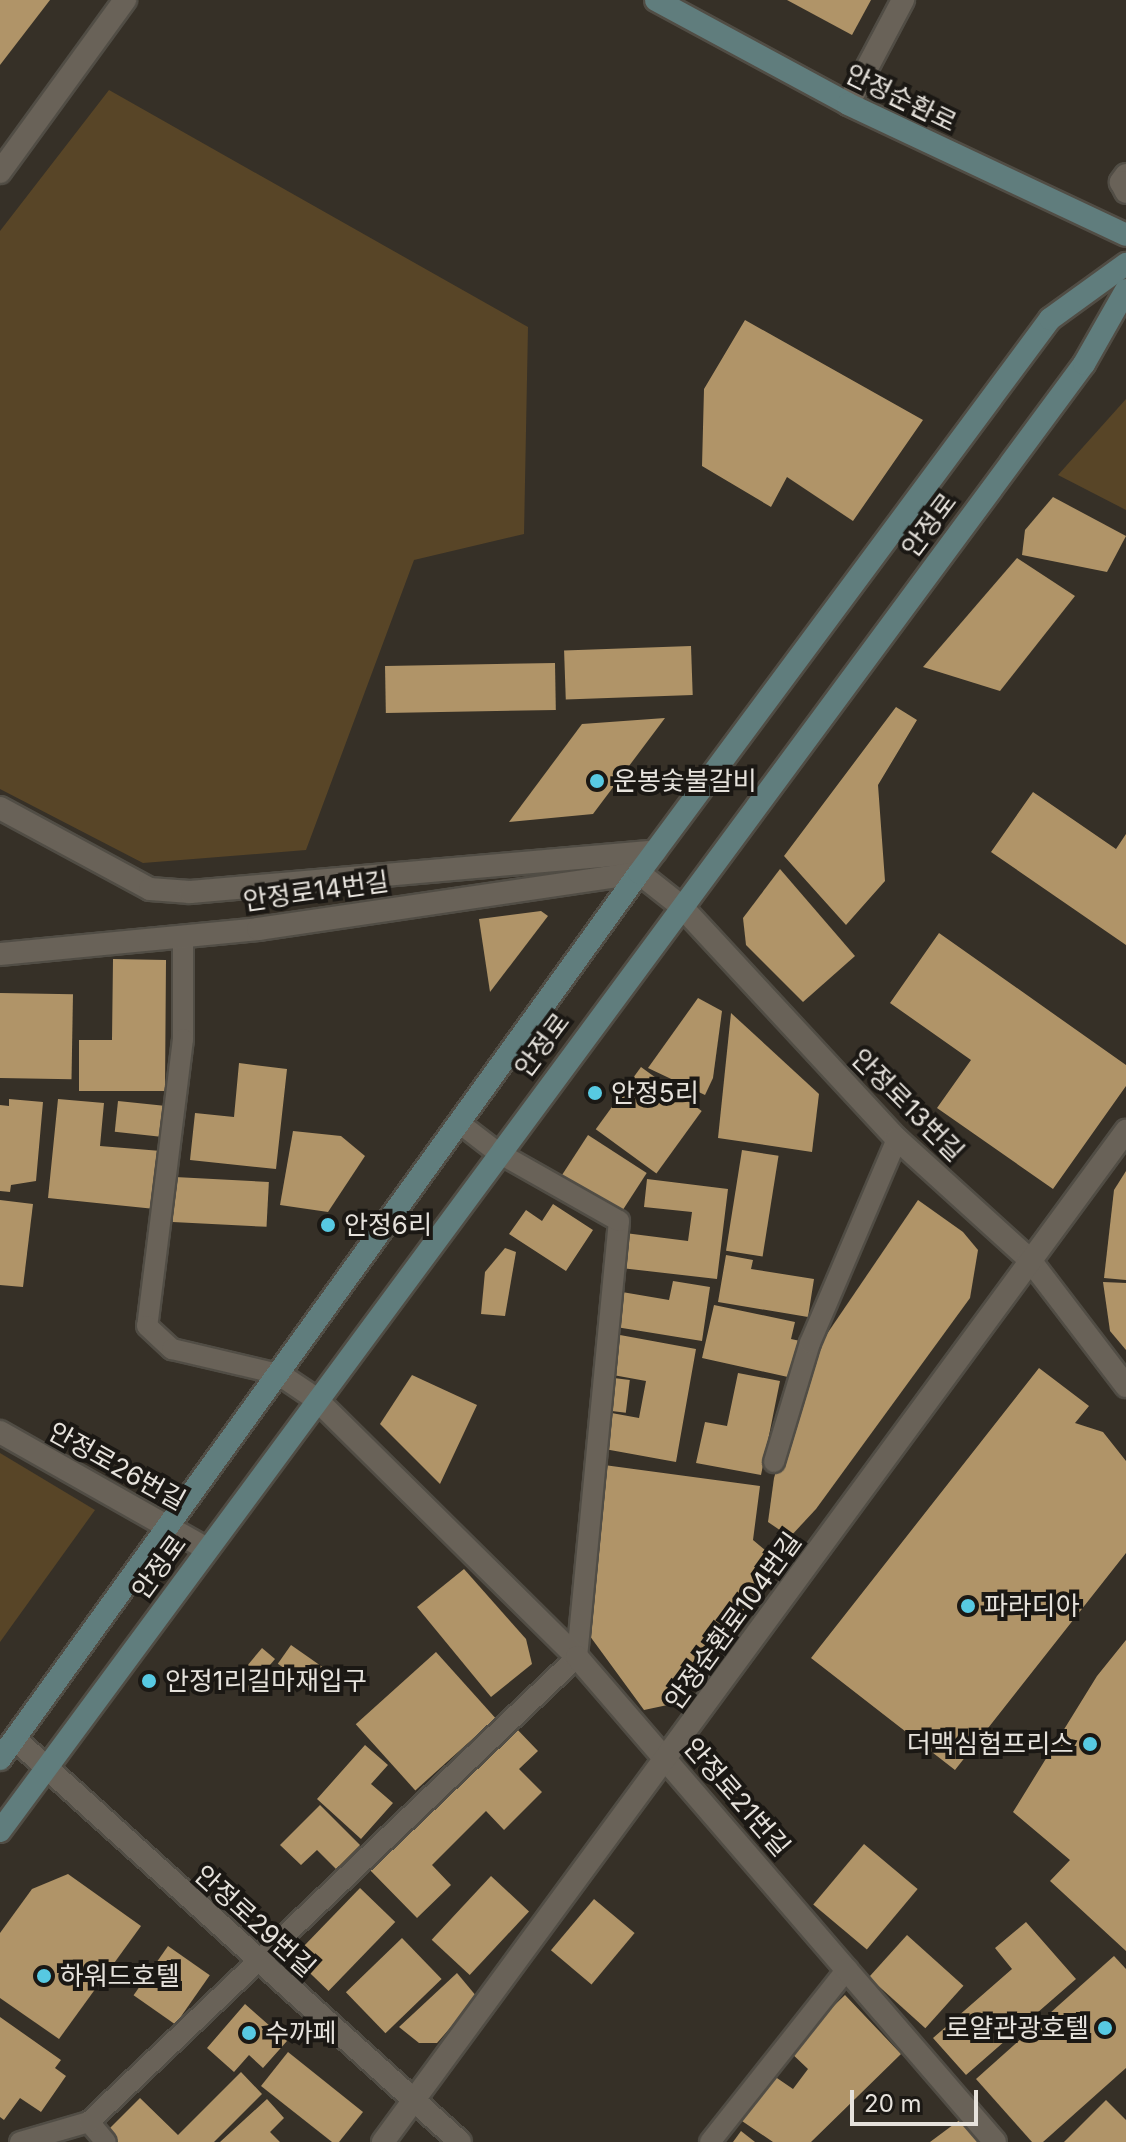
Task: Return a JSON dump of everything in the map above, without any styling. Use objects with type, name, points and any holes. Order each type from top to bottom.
[{"type":"main road","name":"안정순환로","points":[[656,0],[848,104],[1126,235]]},
{"type":"main road","name":"안정로","points":[[0,1759],[166,1525],[462,1125],[655,851],[1050,319],[1126,264]]},
{"type":"main road","name":"안정로","points":[[0,1831],[497,1152],[1084,364],[1126,290]]},
{"type":"street","points":[[0,172],[125,0]]},
{"type":"street","points":[[848,104],[903,0]]},
{"type":"street","points":[[1126,175],[1121,182],[1126,192]]},
{"type":"street","points":[[0,808],[150,889],[190,892],[655,851]]},
{"type":"street","name":"안정로13번길","points":[[639,873],[681,906],[897,1139],[1029,1259],[1126,1386]]},
{"type":"street","name":"안정로14번길","points":[[0,954],[183,936],[639,873]]},
{"type":"street","name":"안정순환로104번길","points":[[383,2142],[1126,1131]]},
{"type":"street","name":"안정로21번길","points":[[279,1374],[316,1399],[577,1657],[995,2142]]},
{"type":"street","name":"안정로26번길","points":[[0,1432],[207,1549]]},
{"type":"street","name":"안정로29번길","points":[[15,1739],[49,1765],[258,1962],[460,2142]]},
{"type":"lane","points":[[183,936],[183,1039],[147,1326],[172,1349],[279,1374]]},
{"type":"lane","points":[[20,2142],[89,2122],[577,1657],[619,1221],[497,1152],[462,1125]]},
{"type":"lane","points":[[774,1462],[810,1343],[897,1139]]},
{"type":"lane","points":[[710,2142],[847,1969]]},
{"type":"lane","points":[[89,2122],[106,2142]]},
{"type":"shaded area","points":[[109,90],[528,327],[524,534],[414,560],[306,850],[143,863],[0,789],[0,231]]},
{"type":"shaded area","points":[[1126,399],[1126,510],[1058,475]]},
{"type":"shaded area","points":[[0,1453],[95,1510],[0,1642]]},
{"type":"building","points":[[0,0],[50,0],[0,65]]},
{"type":"building","points":[[787,0],[871,0],[852,35]]},
{"type":"building","points":[[745,320],[923,420],[853,521],[787,477],[771,507],[702,466],[704,389]]},
{"type":"building","points":[[1053,497],[1126,536],[1107,572],[1022,555],[1025,530]]},
{"type":"building","points":[[1017,558],[1075,596],[1000,691],[923,667]]},
{"type":"building","points":[[691,646],[693,695],[566,699],[564,650]]},
{"type":"building","points":[[555,663],[556,710],[386,713],[385,666]]},
{"type":"building","points":[[896,707],[917,720],[878,785],[885,881],[846,925],[784,856]]},
{"type":"building","points":[[665,718],[593,814],[509,822],[582,724]]},
{"type":"building","points":[[1033,792],[1116,849],[1126,834],[1126,945],[991,852]]},
{"type":"building","points":[[780,869],[855,956],[803,1002],[746,945],[743,918]]},
{"type":"building","points":[[541,911],[548,916],[490,992],[479,919]]},
{"type":"building","points":[[939,933],[1126,1065],[1126,1086],[1053,1189],[937,1108],[971,1060],[890,1003]]},
{"type":"building","points":[[113,959],[166,960],[165,1091],[79,1091],[79,1040],[112,1040]]},
{"type":"building","points":[[0,993],[73,994],[72,1079],[0,1078]]},
{"type":"building","points":[[698,998],[722,1011],[713,1078],[705,1095],[648,1068]]},
{"type":"building","points":[[731,1013],[819,1094],[812,1152],[718,1138]]},
{"type":"building","points":[[239,1063],[287,1069],[276,1169],[190,1160],[195,1113],[234,1117]]},
{"type":"building","points":[[641,1067],[702,1111],[656,1173],[596,1129]]},
{"type":"building","points":[[9,1099],[43,1102],[36,1181],[11,1185],[10,1192],[0,1191],[0,1105],[9,1106]]},
{"type":"building","points":[[58,1099],[104,1103],[100,1146],[161,1151],[155,1209],[48,1198]]},
{"type":"building","points":[[118,1101],[164,1106],[161,1137],[115,1132]]},
{"type":"building","points":[[293,1131],[341,1136],[365,1156],[328,1212],[280,1205]]},
{"type":"building","points":[[588,1135],[647,1173],[619,1216],[560,1178]]},
{"type":"building","points":[[742,1150],[779,1156],[763,1257],[726,1251]]},
{"type":"building","points":[[1126,1171],[1126,1280],[1104,1278],[1114,1190]]},
{"type":"building","points":[[175,1177],[269,1182],[267,1227],[173,1222]]},
{"type":"building","points":[[647,1179],[728,1189],[717,1279],[621,1268],[625,1233],[688,1241],[692,1212],[644,1207]]},
{"type":"building","points":[[0,1200],[33,1204],[23,1287],[0,1285]]},
{"type":"building","points":[[918,1200],[963,1232],[978,1250],[970,1298],[816,1509],[790,1537],[768,1522],[774,1478],[814,1353]]},
{"type":"building","points":[[553,1204],[593,1230],[566,1271],[509,1234],[526,1210],[542,1221]]},
{"type":"building","points":[[505,1248],[516,1252],[505,1316],[481,1314],[485,1272]]},
{"type":"building","points":[[726,1255],[753,1260],[751,1269],[814,1279],[808,1317],[718,1302]]},
{"type":"building","points":[[673,1281],[710,1287],[702,1341],[616,1327],[622,1292],[669,1300]]},
{"type":"building","points":[[1103,1282],[1126,1283],[1126,1350],[1110,1331]]},
{"type":"building","points":[[714,1305],[795,1322],[791,1339],[805,1342],[797,1379],[702,1358]]},
{"type":"building","points":[[620,1335],[696,1349],[676,1462],[599,1448],[606,1412],[639,1418],[646,1381],[613,1375]]},
{"type":"building","name":"파라디아","points":[[1039,1368],[1089,1406],[1075,1423],[1103,1432],[1126,1461],[1126,1553],[955,1770],[811,1658]]},
{"type":"building","points":[[738,1373],[780,1381],[761,1475],[696,1463],[705,1422],[727,1426]]},
{"type":"building","points":[[412,1375],[477,1405],[440,1484],[380,1424]]},
{"type":"building","points":[[606,1377],[630,1380],[626,1413],[602,1410]]},
{"type":"building","points":[[604,1465],[760,1486],[753,1540],[779,1562],[677,1703],[644,1710],[584,1628]]},
{"type":"building","points":[[464,1569],[526,1639],[532,1664],[491,1697],[417,1607]]},
{"type":"building","name":"더맥심험프리스","points":[[1126,1640],[1126,1951],[1050,1881],[1070,1860],[1013,1812],[1097,1676]]},
{"type":"building","points":[[291,1645],[322,1667],[309,1686],[278,1664]]},
{"type":"building","points":[[262,1648],[275,1659],[247,1692],[234,1681]]},
{"type":"building","points":[[436,1652],[496,1718],[415,1790],[356,1724]]},
{"type":"building","points":[[513,1725],[538,1751],[519,1769],[542,1792],[504,1830],[486,1811],[432,1865],[451,1885],[417,1918],[367,1867]]},
{"type":"building","points":[[365,1745],[388,1765],[371,1784],[393,1803],[361,1839],[317,1799]]},
{"type":"building","points":[[320,1805],[360,1845],[336,1869],[317,1850],[301,1865],[280,1845]]},
{"type":"building","points":[[864,1844],[918,1889],[867,1950],[813,1905]]},
{"type":"building","points":[[68,1874],[141,1926],[59,2039],[0,1998],[0,1933],[32,1889]]},
{"type":"building","points":[[491,1876],[529,1911],[470,1975],[432,1940]]},
{"type":"building","points":[[360,1888],[395,1922],[329,1991],[293,1957]]},
{"type":"building","points":[[594,1899],[635,1933],[592,1984],[551,1950]]},
{"type":"building","points":[[1026,1922],[1076,1979],[966,2075],[933,2038],[1012,1969],[995,1948]]},
{"type":"building","points":[[907,1935],[963,1986],[925,2028],[869,1977]]},
{"type":"building","points":[[402,1938],[442,1979],[385,2033],[346,1992]]},
{"type":"building","points":[[168,1946],[210,1975],[175,2024],[134,1995]]},
{"type":"building","points":[[1114,1956],[1126,1969],[1126,2068],[1043,2142],[1032,2142],[976,2079]]},
{"type":"building","points":[[457,1973],[477,1997],[437,2043],[419,2043],[399,2027]]},
{"type":"building","points":[[845,1995],[901,2054],[811,2142],[773,2142],[742,2121],[774,2076],[793,2089],[808,2069],[788,2050]]},
{"type":"building","points":[[245,2004],[287,2041],[263,2068],[249,2055],[234,2072],[207,2048]]},
{"type":"building","points":[[0,2017],[61,2060],[55,2068],[66,2076],[41,2112],[20,2098],[4,2120],[0,2117]]},
{"type":"building","points":[[288,2052],[363,2112],[339,2142],[332,2142],[261,2086]]},
{"type":"building","points":[[241,2072],[262,2094],[214,2142],[118,2142],[107,2131],[140,2098],[178,2135]]},
{"type":"building","points":[[267,2099],[284,2118],[270,2132],[280,2142],[220,2142]]},
{"type":"building","points":[[1106,2100],[1126,2120],[1126,2142],[1064,2142]]},
{"type":"building","points":[[965,2116],[984,2142],[930,2142]]},
{"type":"building","points":[[741,2131],[755,2142],[733,2142]]},
{"type":"place","name":"운봉숯불갈비","points":[[597,781]]},
{"type":"place","name":"안정5리","points":[[595,1093]]},
{"type":"place","name":"안정6리","points":[[328,1225]]},
{"type":"place","name":"파라디아","points":[[968,1606]]},
{"type":"place","name":"안정1리길마재입구","points":[[149,1681]]},
{"type":"place","name":"더맥심험프리스","points":[[1090,1744]]},
{"type":"place","name":"하워드호텔","points":[[44,1976]]},
{"type":"place","name":"로얄관광호텔","points":[[1105,2028]]},
{"type":"place","name":"수까페","points":[[249,2033]]}]
